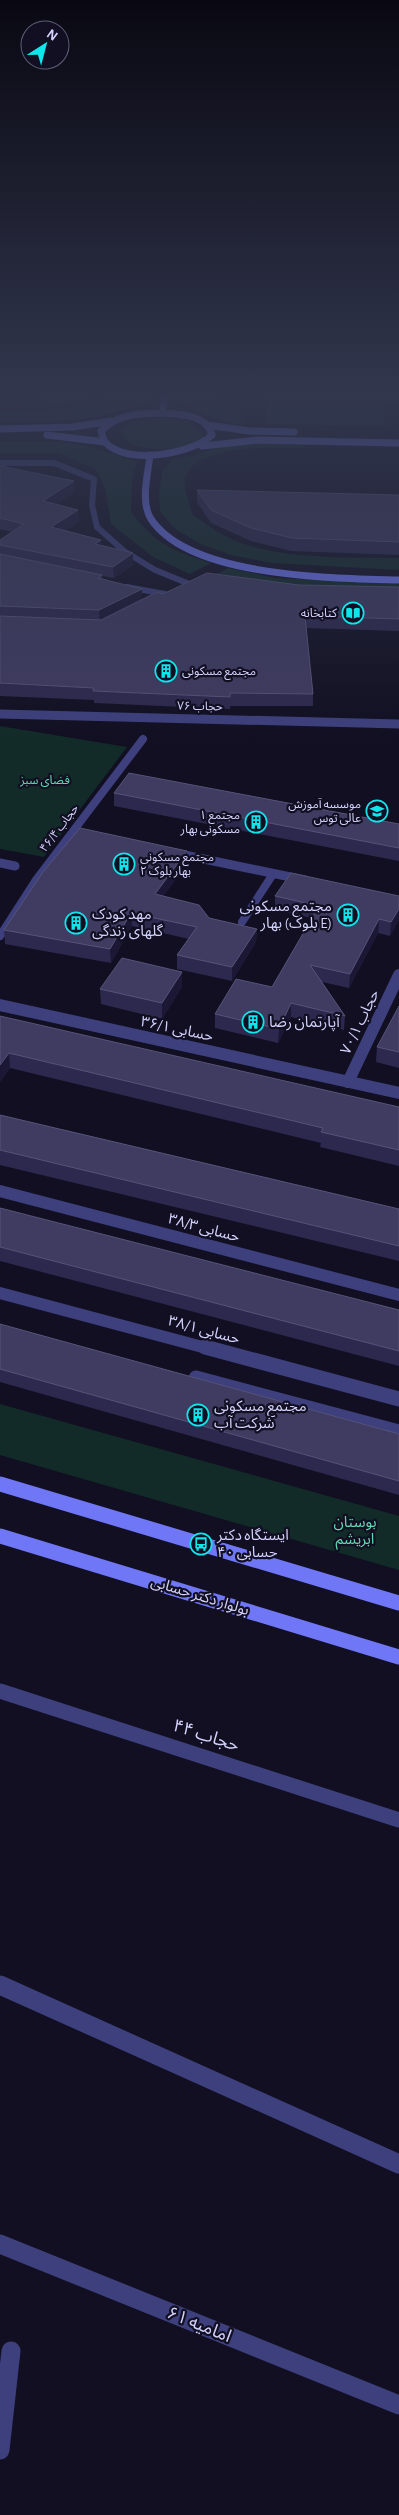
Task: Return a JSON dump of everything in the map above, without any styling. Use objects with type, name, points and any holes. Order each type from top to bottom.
[{"type":"street","points":[[148,507],[150,517],[164,534],[187,548],[228,562],[272,572],[319,577],[399,580]]},
{"type":"street","name":"حجاب ۷۶","points":[[0,714],[399,724]]},
{"type":"street","points":[[157,849],[312,882]]},
{"type":"street","points":[[0,863],[15,866]]},
{"type":"street","name":"حجاب ۷۰/۱","points":[[348,1082],[399,975]]},
{"type":"street","name":"حسابی ۳۶/۱","points":[[0,1005],[399,1093]]},
{"type":"street","name":"حسابی ۳۸/۳","points":[[0,1192],[399,1295]]},
{"type":"street","name":"حسابی ۳۸/۱","points":[[0,1293],[399,1399]]},
{"type":"street","points":[[180,1374],[399,1432]]},
{"type":"street","points":[[0,1484],[399,1603]]},
{"type":"street","name":"بولوار دکتر حسابی","points":[[0,1536],[399,1657]]},
{"type":"street","name":"حجاب ۴۴","points":[[0,1691],[399,1820]]},
{"type":"street","points":[[0,1985],[399,2164]]},
{"type":"street","name":"امامیه ۶۱","points":[[0,2244],[399,2405]]},
{"type":"street","points":[[0,2450],[10,2351]]},
{"type":"lane","points":[[93,507],[97,527],[124,551],[155,570],[187,583],[149,602]]},
{"type":"lane","points":[[116,584],[172,591]]},
{"type":"lane","name":"حجاب ۴۶/۴","points":[[0,936],[36,880],[144,739]]},
{"type":"lane","points":[[242,922],[273,874]]},
{"type":"green space","points":[[108,507],[131,507],[131,512],[158,540],[175,550],[211,563],[190,574],[153,557],[111,524]]},
{"type":"green space","points":[[160,507],[190,507],[193,515],[224,536],[268,550],[313,556],[399,558],[399,570],[272,563],[231,555],[200,544],[174,528],[160,511]]},
{"type":"green space","points":[[228,568],[275,578],[399,584],[399,594],[208,579]]},
{"type":"green space","name":"فضای سبز","points":[[0,726],[127,747],[44,857],[0,849]]},
{"type":"green space","name":"بوستان ابریشم","points":[[0,1404],[399,1516],[399,1570],[0,1455]]},
{"type":"building","points":[[0,507],[68,507],[78,510],[51,527],[101,540],[95,544],[133,553],[113,567],[0,545],[0,540],[24,524],[0,518]]},
{"type":"building","points":[[209,507],[399,507],[399,542],[292,538],[251,528],[211,510]]},
{"type":"building","points":[[0,554],[102,575],[98,578],[142,589],[99,610],[0,606]]},
{"type":"building","points":[[207,573],[299,585],[399,587],[399,619],[305,616],[313,694],[230,693],[230,697],[93,691],[94,688],[0,683],[0,616],[101,620],[157,592],[163,594]]},
{"type":"building","points":[[129,773],[399,824],[399,848],[114,793]]},
{"type":"building","points":[[80,828],[187,851],[155,894],[199,905],[209,918],[257,929],[232,967],[177,955],[197,927],[131,913],[110,949],[4,930],[43,872]]},
{"type":"building","points":[[291,873],[399,896],[399,909],[391,922],[379,919],[350,974],[310,965],[345,1016],[291,1003],[279,1029],[215,1014],[236,979],[272,987],[319,906],[275,896]]},
{"type":"building","points":[[122,958],[182,972],[162,1003],[100,989]]},
{"type":"building","points":[[399,1006],[399,1052],[377,1047]]},
{"type":"building","points":[[0,1016],[399,1107],[399,1150],[321,1132],[323,1128],[9,1053],[0,1065]]},
{"type":"building","points":[[0,1115],[399,1209],[399,1246],[0,1150]]},
{"type":"building","points":[[0,1208],[399,1310],[399,1351],[0,1247]]},
{"type":"building","name":"مجتمع مسکونی شرکت آب","points":[[0,1324],[399,1434],[399,1481],[0,1369]]},
{"type":"place","name":"کتابخانه","points":[[353,613]]},
{"type":"place","name":"مجتمع مسکونی","points":[[166,671]]},
{"type":"place","name":"موسسه آموزش عالی توس","points":[[377,811]]},
{"type":"place","name":"۱ مجتمع مسکونی بهار","points":[[256,822]]},
{"type":"place","name":"مجتمع مسکونی بهار بلوک ۲","points":[[124,864]]},
{"type":"place","name":"مجتمع مسکونی بهار (بلوک E)","points":[[348,915]]},
{"type":"place","name":"مهد کودک گلهای زندگی","points":[[76,923]]},
{"type":"place","name":"آپارتمان رضا","points":[[253,1022]]},
{"type":"place","name":"مجتمع مسکونی شرکت آب","points":[[198,1415]]},
{"type":"place","name":"ایستگاه دکتر حسابی ۴۰","points":[[201,1544]]}]
